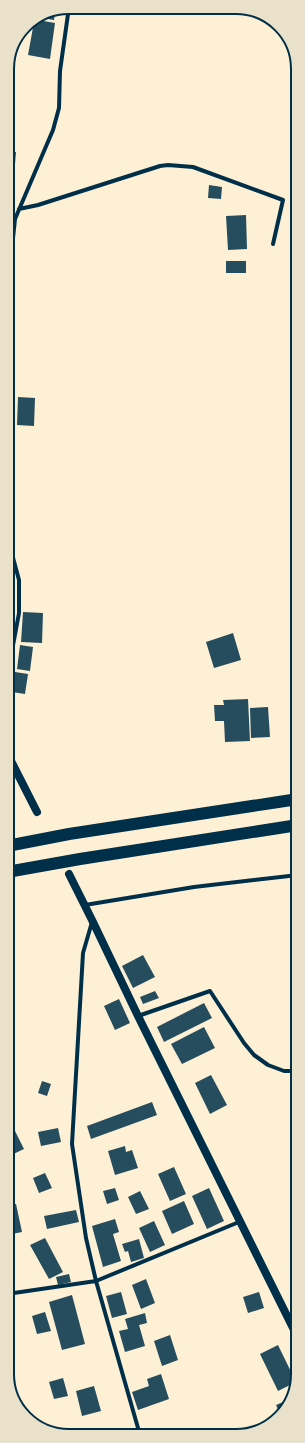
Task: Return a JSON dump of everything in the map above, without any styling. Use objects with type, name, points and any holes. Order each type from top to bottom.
[{"type":"highway","points":[[14,845],[84,832],[291,800]]},
{"type":"highway","points":[[14,871],[291,826]]},
{"type":"main road","points":[[14,767],[37,812]]},
{"type":"main road","points":[[69,874],[291,1324]]},
{"type":"street","points":[[14,229],[15,219],[52,130],[59,108],[60,71],[68,14]]},
{"type":"street","points":[[19,209],[38,205],[160,166],[178,165],[193,168],[283,200],[273,244]]},
{"type":"street","points":[[14,561],[19,580],[19,613],[14,640]]},
{"type":"street","points":[[84,905],[194,887],[291,876]]},
{"type":"street","points":[[92,920],[83,952],[72,1144],[86,1238],[96,1281],[138,1429]]},
{"type":"street","points":[[138,1016],[210,991],[254,1055],[268,1065],[284,1071],[291,1071]]},
{"type":"street","points":[[14,1293],[96,1281],[240,1222]]},
{"type":"building","points":[[55,16],[54,20],[47,19]]},
{"type":"building","points":[[43,21],[55,23],[50,59],[28,55],[33,28]]},
{"type":"building","points":[[14,152],[16,152],[14,177]]},
{"type":"building","points":[[209,185],[222,187],[221,199],[208,198]]},
{"type":"building","points":[[246,215],[247,249],[228,250],[226,216]]},
{"type":"building","points":[[226,261],[246,261],[246,273],[226,273]]},
{"type":"building","points":[[18,397],[35,398],[34,426],[17,425]]},
{"type":"building","points":[[23,612],[43,613],[42,643],[21,642]]},
{"type":"building","points":[[233,633],[241,660],[214,668],[206,642]]},
{"type":"building","points":[[20,645],[33,647],[30,671],[17,669]]},
{"type":"building","points":[[15,672],[28,674],[25,694],[14,692]]},
{"type":"building","points":[[248,699],[250,741],[225,742],[224,721],[215,721],[214,705],[224,705],[223,700]]},
{"type":"building","points":[[268,707],[270,737],[251,738],[250,708]]},
{"type":"building","points":[[143,955],[155,977],[133,988],[122,966]]},
{"type":"building","points":[[155,991],[159,998],[143,1004],[140,997]]},
{"type":"building","points":[[119,999],[130,1023],[115,1030],[104,1006]]},
{"type":"building","points":[[204,1003],[212,1018],[164,1042],[157,1027]]},
{"type":"building","points":[[204,1027],[215,1048],[182,1064],[171,1044]]},
{"type":"building","points":[[211,1075],[227,1105],[210,1114],[195,1083]]},
{"type":"building","points":[[42,1081],[51,1084],[47,1096],[38,1093]]},
{"type":"building","points":[[152,1102],[157,1115],[91,1139],[87,1126]]},
{"type":"building","points":[[58,1128],[61,1142],[41,1146],[38,1132]]},
{"type":"building","points":[[14,1129],[24,1149],[14,1154]]},
{"type":"building","points":[[125,1146],[126,1152],[132,1150],[138,1168],[115,1175],[108,1151]]},
{"type":"building","points":[[174,1167],[186,1194],[170,1201],[158,1174]]},
{"type":"building","points":[[45,1173],[52,1188],[39,1193],[33,1178]]},
{"type":"building","points":[[115,1188],[119,1200],[107,1204],[103,1191]]},
{"type":"building","points":[[209,1188],[224,1221],[207,1229],[192,1196]]},
{"type":"building","points":[[140,1191],[149,1209],[136,1214],[128,1197]]},
{"type":"building","points":[[184,1201],[194,1224],[172,1234],[162,1211]]},
{"type":"building","points":[[14,1204],[16,1204],[22,1232],[14,1234]]},
{"type":"building","points":[[76,1210],[79,1222],[47,1229],[44,1216]]},
{"type":"building","points":[[115,1219],[119,1232],[113,1234],[121,1261],[103,1267],[92,1226]]},
{"type":"building","points":[[154,1221],[165,1245],[150,1252],[139,1228]]},
{"type":"building","points":[[45,1238],[63,1272],[49,1279],[30,1245]]},
{"type":"building","points":[[139,1239],[144,1258],[131,1262],[128,1251],[125,1252],[122,1244]]},
{"type":"building","points":[[69,1274],[71,1282],[58,1285],[56,1277]]},
{"type":"building","points":[[146,1279],[155,1303],[141,1309],[132,1285]]},
{"type":"building","points":[[121,1292],[127,1314],[112,1318],[106,1296]]},
{"type":"building","points":[[259,1292],[264,1308],[248,1313],[243,1297]]},
{"type":"building","points":[[72,1295],[85,1344],[62,1350],[49,1302]]},
{"type":"building","points":[[45,1312],[51,1331],[37,1334],[32,1316]]},
{"type":"building","points":[[145,1313],[147,1323],[139,1325],[145,1346],[125,1352],[119,1331],[128,1329],[125,1319]]},
{"type":"building","points":[[170,1335],[178,1360],[162,1366],[154,1341]]},
{"type":"building","points":[[278,1345],[291,1372],[290,1385],[278,1391],[260,1354]]},
{"type":"building","points":[[161,1374],[169,1399],[138,1410],[132,1392],[149,1386],[147,1379]]},
{"type":"building","points":[[63,1378],[68,1396],[54,1399],[49,1382]]},
{"type":"building","points":[[94,1386],[101,1411],[82,1416],[76,1391]]},
{"type":"building","points":[[283,1402],[278,1409],[276,1405]]}]
